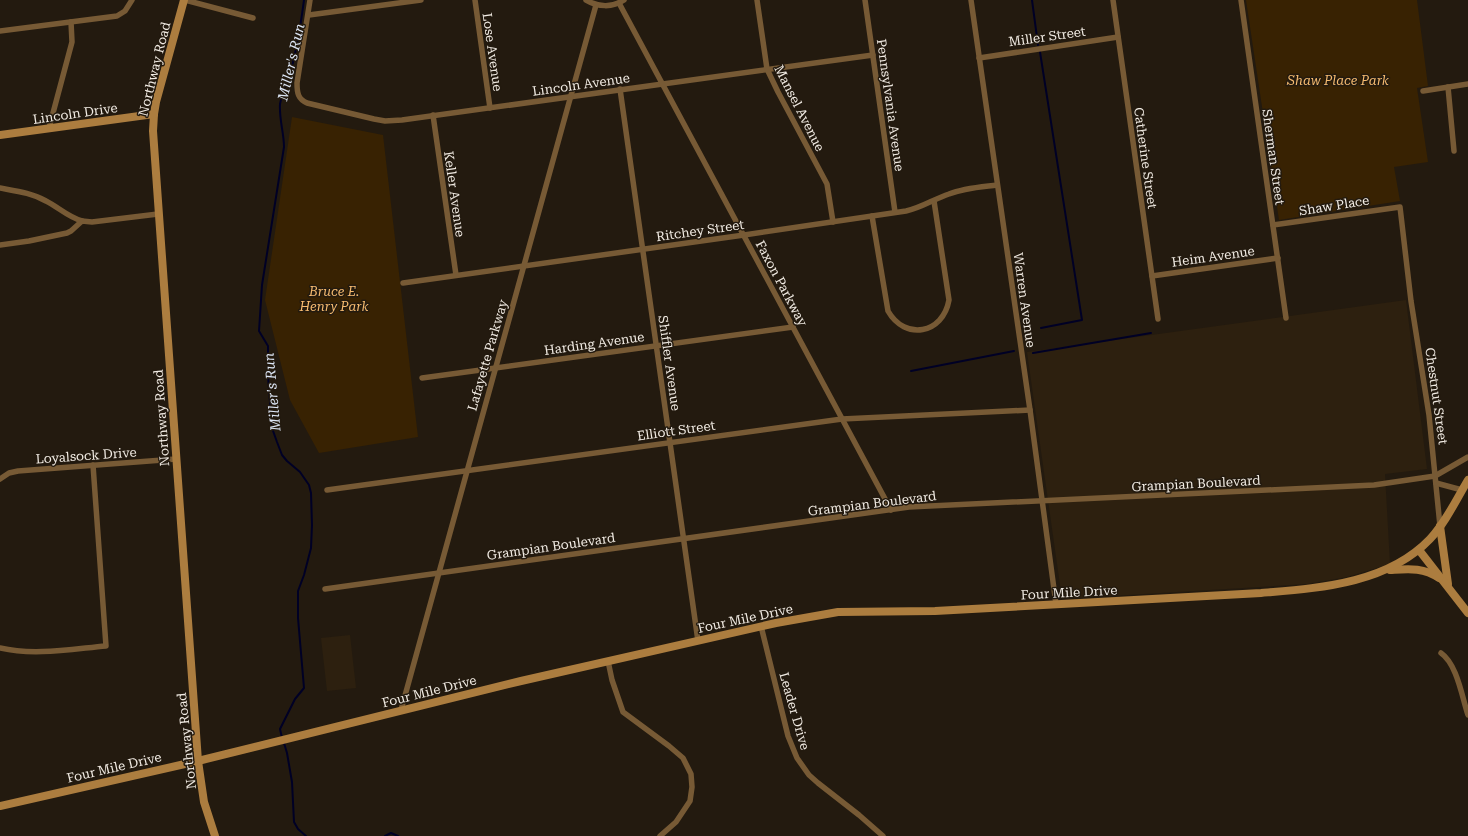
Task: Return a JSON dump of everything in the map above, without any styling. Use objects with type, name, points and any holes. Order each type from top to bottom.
[{"type":"street","points":[[0,32],[117,16],[126,11],[132,0]]},
{"type":"street","points":[[185,0],[253,18]]},
{"type":"street","name":"Northway Road","points":[[185,0],[154,114],[153,131],[198,761],[204,802],[215,836]]},
{"type":"street","points":[[310,0],[309,15],[421,0]]},
{"type":"street","name":"Lose Avenue","points":[[475,0],[490,108]]},
{"type":"street","points":[[586,0],[596,5],[610,6],[622,2]]},
{"type":"street","name":"Mansel Avenue","points":[[757,0],[767,69],[827,184],[833,222]]},
{"type":"street","name":"Pennsylvania Avenue","points":[[865,0],[895,212]]},
{"type":"street","name":"Warren Avenue","points":[[970,0],[1030,410],[1056,604]]},
{"type":"street","name":"Catherine Street","points":[[1113,0],[1158,319]]},
{"type":"street","name":"Sherman Street","points":[[1240,0],[1286,318]]},
{"type":"street","name":"Faxon Parkway","points":[[622,2],[663,83],[792,327],[891,510]]},
{"type":"street","name":"Lafayette Parkway","points":[[401,710],[596,5]]},
{"type":"street","name":"Lincoln Avenue","points":[[309,15],[297,83],[298,95],[307,103],[385,121],[873,55]]},
{"type":"street","points":[[49,128],[72,42],[71,22]]},
{"type":"street","name":"Miller Street","points":[[979,58],[1118,37]]},
{"type":"street","points":[[1423,91],[1468,84]]},
{"type":"street","points":[[1448,87],[1454,151]]},
{"type":"street","name":"Shiffler Avenue","points":[[620,89],[698,641]]},
{"type":"street","name":"Lincoln Drive","points":[[0,135],[154,114]]},
{"type":"street","name":"Keller Avenue","points":[[433,115],[456,275]]},
{"type":"street","name":"Ritchey Street","points":[[403,283],[911,210],[948,194],[997,185]]},
{"type":"street","points":[[0,188],[36,196],[54,205],[69,216],[82,221],[92,222],[158,214]]},
{"type":"street","points":[[872,216],[888,311],[897,324],[904,328],[924,330],[931,327],[941,319],[947,308],[949,300],[934,201]]},
{"type":"street","name":"Shaw Place","points":[[1272,225],[1400,207]]},
{"type":"street","name":"Chestnut Street","points":[[1400,207],[1411,301],[1429,414],[1440,526],[1446,577],[1449,588]]},
{"type":"street","points":[[0,245],[67,234],[82,221]]},
{"type":"street","name":"Heim Avenue","points":[[1152,276],[1278,258]]},
{"type":"street","name":"Harding Avenue","points":[[422,378],[792,327]]},
{"type":"street","name":"Elliott Street","points":[[327,490],[842,418],[1030,410]]},
{"type":"street","name":"Grampian Boulevard","points":[[325,589],[924,506],[1354,487],[1435,476],[1468,457]]},
{"type":"street","name":"Loyalsock Drive","points":[[0,479],[9,473],[18,471],[176,459]]},
{"type":"street","points":[[0,648],[12,651],[32,652],[106,646],[93,465]]},
{"type":"street","name":"Four Mile Drive","points":[[0,806],[198,761],[401,710],[608,661],[816,615],[838,612],[935,611],[1261,593],[1308,589],[1357,579],[1384,571],[1400,564],[1419,550],[1440,526],[1468,480]]},
{"type":"street","points":[[1436,483],[1462,490]]},
{"type":"street","points":[[1419,550],[1468,613]]},
{"type":"street","points":[[1384,571],[1410,569],[1426,571],[1438,578],[1449,588]]},
{"type":"street","name":"Leader Drive","points":[[761,626],[788,736],[797,758],[806,771],[818,783],[883,836]]},
{"type":"street","points":[[1441,653],[1449,660],[1468,715]]},
{"type":"street","points":[[608,661],[612,680],[623,712],[670,746],[683,758],[691,774],[692,787],[690,801],[676,822],[660,836]]},
{"type":"shaded area","points":[[1406,300],[1427,469],[1385,474],[1390,564],[1347,577],[1307,584],[1062,599],[1027,352]]},
{"type":"shaded area","points":[[350,635],[356,688],[327,691],[321,638]]},
{"type":"green space","name":"Shaw Place Park","points":[[1246,0],[1417,0],[1428,86],[1417,88],[1428,162],[1394,167],[1400,201],[1279,220]]},
{"type":"green space","name":"Bruce E. Henry Park","points":[[292,117],[383,135],[418,437],[319,453],[290,400],[265,300]]},
{"type":"waterway","name":"Miller's Run","points":[[282,738],[280,729],[295,699],[304,688],[298,618],[298,591],[311,548],[311,493],[309,485],[300,472],[282,455],[272,428],[268,376],[268,346],[259,331],[262,285],[284,147],[280,104],[291,71],[304,0]]},
{"type":"waterway","points":[[1032,0],[1038,45]]},
{"type":"waterway","points":[[1040,52],[1082,320],[1041,328]]},
{"type":"waterway","points":[[1033,353],[1151,333]]},
{"type":"waterway","points":[[911,371],[1014,351]]},
{"type":"waterway","name":"Miller's Run","points":[[284,743],[292,782],[294,822],[298,829],[306,836]]},
{"type":"waterway","name":"Miller's Run","points":[[385,836],[391,833],[398,836]]}]
